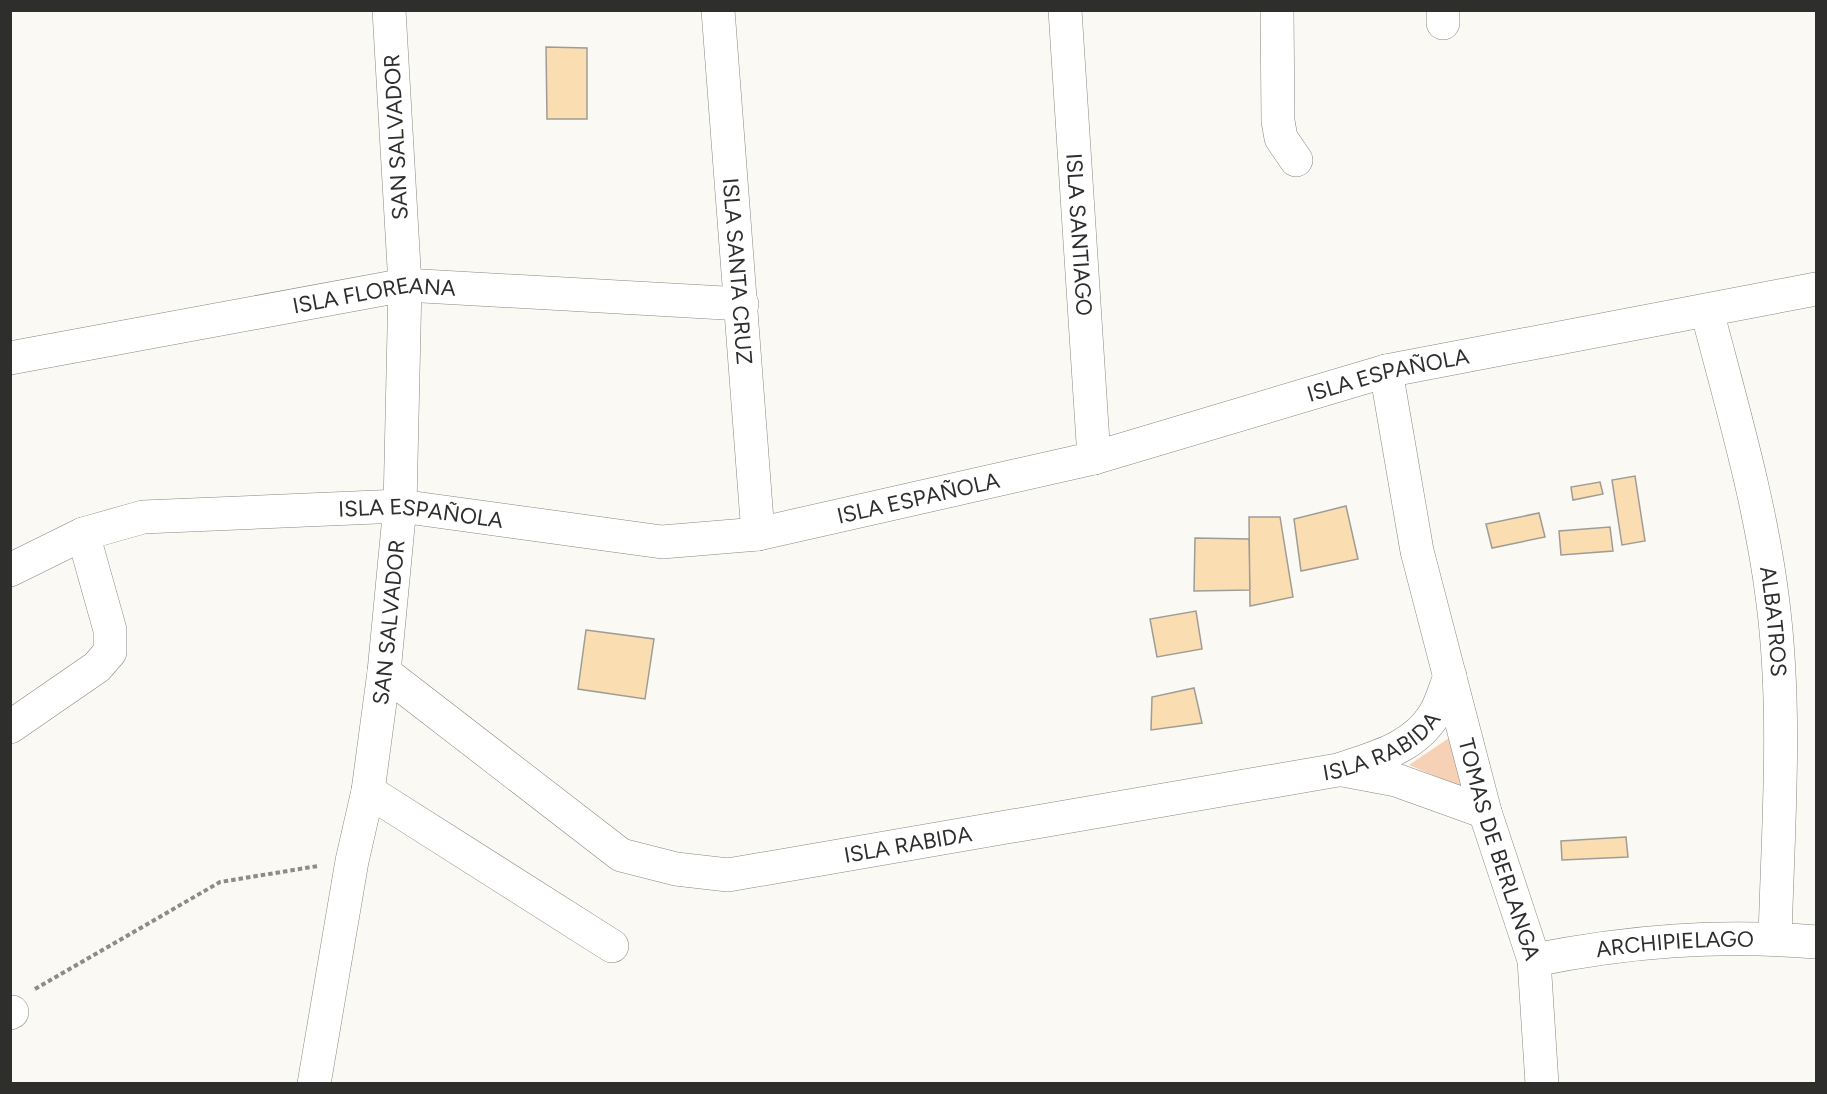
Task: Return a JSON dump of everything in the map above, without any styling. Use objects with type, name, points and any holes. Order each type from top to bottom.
[{"type":"street","name":"SAN SALVADOR","points":[[314,1083],[352,861],[368,791],[384,672],[400,506],[405,285],[389,10]]},
{"type":"street","name":"ISLA SANTA CRUZ","points":[[718,10],[759,534]]},
{"type":"street","name":"ISLA SANTIAGO","points":[[1065,10],[1094,458]]},
{"type":"street","points":[[1277,10],[1278,121],[1281,138],[1296,160]]},
{"type":"street","name":"ISLA FLOREANA","points":[[10,358],[405,285],[742,304]]},
{"type":"street","name":"ISLA ESPAÑOLA","points":[[10,570],[83,534],[143,517],[400,506],[662,542],[759,534],[1094,458],[1386,371],[1816,289]]},
{"type":"street","name":"ALBATROS","points":[[1707,310],[1760,521],[1773,603],[1781,694],[1775,939]]},
{"type":"street","name":"TOMAS DE BERLANGA","points":[[1386,371],[1417,551],[1485,812],[1534,960],[1542,1083]]},
{"type":"street","points":[[10,727],[97,667],[110,652],[110,630],[83,534]]},
{"type":"street","name":"ISLA RABIDA","points":[[384,672],[621,855],[676,869],[728,875],[1338,770],[1393,751],[1415,736],[1434,715],[1449,676]]},
{"type":"street","points":[[1338,770],[1396,780],[1485,812]]},
{"type":"street","points":[[368,791],[612,946]]},
{"type":"street","name":"ARCHIPIELAGO","points":[[1534,960],[1605,946],[1689,939],[1775,939],[1816,942]]},
{"type":"path","points":[[11,1013],[40,984],[220,882],[352,861]]},
{"type":"shaded area","points":[[1452,736],[1466,789],[1409,765]]},
{"type":"building","points":[[546,47],[587,48],[587,119],[547,119]]},
{"type":"building","points":[[1635,476],[1645,541],[1622,545],[1612,480]]},
{"type":"building","points":[[1600,482],[1603,494],[1573,500],[1571,487]]},
{"type":"building","points":[[1346,506],[1358,559],[1301,571],[1294,519]]},
{"type":"building","points":[[1539,513],[1545,537],[1492,548],[1486,524]]},
{"type":"building","points":[[1249,517],[1280,517],[1293,597],[1250,606]]},
{"type":"building","points":[[1610,527],[1613,551],[1561,555],[1559,531]]},
{"type":"building","points":[[1195,538],[1249,539],[1250,590],[1194,591]]},
{"type":"building","points":[[1196,611],[1202,649],[1157,657],[1150,619]]},
{"type":"building","points":[[586,630],[654,639],[645,699],[578,689]]},
{"type":"building","points":[[1194,688],[1202,723],[1151,730],[1152,697]]},
{"type":"building","points":[[1626,837],[1628,857],[1562,860],[1561,841]]}]
